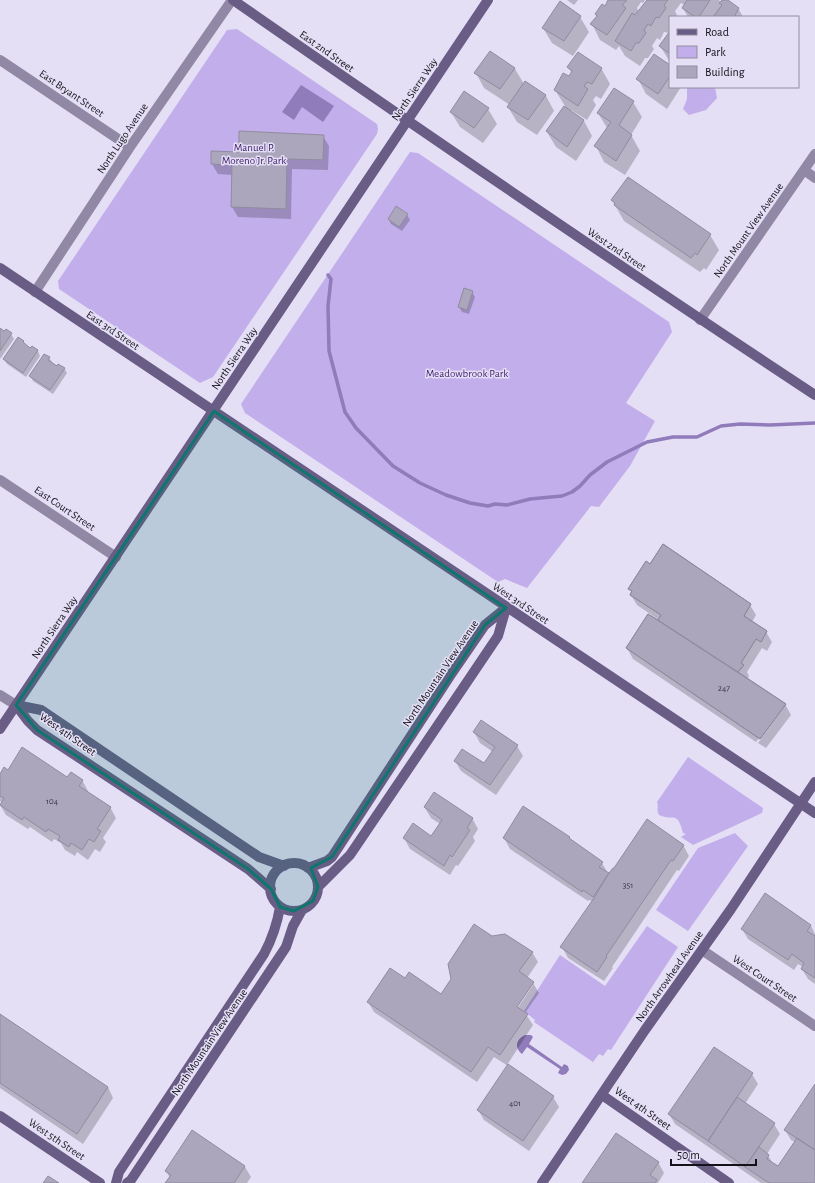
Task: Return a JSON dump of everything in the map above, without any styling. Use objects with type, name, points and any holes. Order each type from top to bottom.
[{"type":"street","name":"East 2nd Street","points":[[233,0],[408,121]]},
{"type":"street","name":"North Lugo Avenue","points":[[35,292],[130,147],[233,0]]},
{"type":"street","name":"North Sierra Way","points":[[0,729],[488,0]]},
{"type":"street","name":"East Bryant Street","points":[[0,60],[130,147]]},
{"type":"street","name":"West 2nd Street","points":[[408,121],[700,320],[815,395]]},
{"type":"street","name":"North Mount View Avenue","points":[[700,320],[815,154]]},
{"type":"street","points":[[804,170],[815,178]]},
{"type":"street","name":"East 3rd Street","points":[[0,268],[214,411]]},
{"type":"street","name":"West 3rd Street","points":[[214,411],[506,608],[815,813]]},
{"type":"street","name":"East Court Street","points":[[0,480],[116,557]]},
{"type":"street","points":[[318,888],[350,855],[498,636],[506,608]]},
{"type":"street","name":"North Mountain View Avenue","points":[[308,868],[327,861],[332,857],[485,625],[506,608]]},
{"type":"street","points":[[0,695],[16,705]]},
{"type":"street","name":"West 4th Street","points":[[16,705],[41,710],[259,857],[284,866]]},
{"type":"street","name":"West 4th Street","points":[[16,705],[37,730],[248,869],[266,883],[271,889]]},
{"type":"street","name":"North Arrowhead Avenue","points":[[542,1183],[731,909],[815,782]]},
{"type":"street","points":[[297,864],[308,868],[317,880],[318,888],[314,902],[302,910],[294,911],[287,910],[280,906],[275,901],[271,889],[273,877],[278,870],[284,866],[297,864]]},
{"type":"street","name":"North Mountain View Avenue","points":[[116,1183],[118,1172],[264,954],[278,924],[280,906]]},
{"type":"street","name":"North Mountain View Avenue","points":[[127,1183],[131,1180],[140,1167],[286,947],[293,926],[302,910]]},
{"type":"street","name":"West Court Street","points":[[702,950],[815,1026]]},
{"type":"street","name":"West 4th Street","points":[[602,1095],[729,1183]]},
{"type":"street","name":"West 5th Street","points":[[0,1116],[100,1183]]},
{"type":"highlighted area","points":[[214,411],[506,608],[485,625],[332,857],[311,868],[318,887],[313,901],[294,911],[280,907],[271,889],[248,869],[37,730],[16,705]]},
{"type":"green space","name":"Manuel P. Moreno Jr. Park","points":[[237,29],[377,124],[378,129],[377,134],[213,377],[200,383],[59,289],[58,281],[227,30]]},
{"type":"green space","points":[[687,88],[715,88],[717,98],[706,110],[689,115],[683,109],[687,99]]},
{"type":"green space","name":"Meadowbrook Park","points":[[410,152],[418,153],[669,322],[672,332],[626,403],[655,421],[630,466],[599,507],[591,506],[527,588],[505,579],[498,582],[245,413],[241,404]]},
{"type":"green space","points":[[688,757],[763,808],[762,813],[693,845],[681,837],[686,834],[683,833],[679,821],[674,818],[659,815],[657,802]]},
{"type":"green space","points":[[735,833],[748,846],[688,931],[656,910],[698,848]]},
{"type":"green space","points":[[647,926],[678,947],[611,1050],[608,1049],[603,1056],[599,1054],[593,1062],[534,1022],[535,1020],[524,1011],[560,955],[605,986]]},
{"type":"shaded area","points":[[301,85],[334,106],[323,122],[302,107],[294,120],[282,112]]},
{"type":"shaded area","points":[[525,1035],[531,1035],[533,1037],[529,1044],[562,1067],[564,1064],[568,1066],[569,1070],[566,1074],[562,1075],[558,1073],[560,1069],[527,1047],[522,1054],[519,1052],[517,1046],[518,1041]]},
{"type":"building","points":[[608,0],[627,0],[622,5],[626,8],[607,35],[590,24],[597,16],[595,14],[602,4],[605,6]]},
{"type":"building","points":[[647,0],[668,0],[664,5],[666,8],[659,18],[656,17],[651,26],[648,24],[644,30],[646,33],[639,43],[636,43],[631,51],[615,41],[632,13],[635,15]]},
{"type":"building","points":[[687,0],[710,0],[700,16],[694,16],[682,8]]},
{"type":"building","points":[[722,0],[728,0],[739,8],[735,15],[736,16],[714,16],[722,5],[719,3]]},
{"type":"building","points":[[560,1],[581,16],[564,41],[542,28]]},
{"type":"building","points":[[669,32],[669,53],[659,46]]},
{"type":"building","points":[[490,51],[515,68],[500,89],[474,73]]},
{"type":"building","points":[[578,52],[602,68],[592,84],[587,82],[584,86],[588,89],[578,106],[554,90],[563,73],[569,76],[572,71],[567,67]]},
{"type":"building","points":[[654,54],[669,64],[669,78],[658,94],[636,79]]},
{"type":"building","points":[[525,81],[546,95],[528,120],[507,107]]},
{"type":"building","points":[[614,88],[634,101],[619,125],[632,135],[616,161],[594,146],[611,122],[597,113]]},
{"type":"building","points":[[464,91],[489,108],[474,128],[450,112]]},
{"type":"building","points":[[564,106],[584,120],[567,147],[546,131]]},
{"type":"building","points":[[239,131],[324,135],[323,160],[287,159],[286,209],[231,207],[232,165],[211,164],[211,151],[239,152]]},
{"type":"building","points":[[628,177],[711,234],[697,255],[695,253],[691,258],[614,205],[615,203],[611,200]]},
{"type":"building","points":[[396,206],[408,214],[399,227],[388,219]]},
{"type":"building","points":[[464,288],[473,291],[467,310],[458,307]]},
{"type":"building","points":[[0,328],[4,331],[6,329],[12,333],[0,351]]},
{"type":"building","points":[[18,337],[30,348],[32,346],[38,350],[23,373],[3,359]]},
{"type":"building","points":[[44,354],[50,357],[48,360],[57,366],[58,364],[65,368],[50,390],[29,376]]},
{"type":"building","points":[[663,544],[751,604],[744,616],[767,631],[761,642],[756,639],[741,663],[744,665],[738,672],[786,704],[760,739],[626,648],[648,614],[658,620],[661,615],[630,595],[632,591],[628,589],[646,561],[650,564]]},
{"type":"building","points":[[663,544],[751,604],[744,616],[767,631],[761,642],[756,639],[741,663],[744,665],[738,672],[658,620],[661,615],[630,595],[632,591],[628,589],[646,561],[650,564]]},
{"type":"building","points":[[648,614],[786,704],[760,739],[626,648]]},
{"type":"building","points":[[481,720],[518,745],[490,785],[454,761],[462,749],[484,763],[495,747],[473,732]]},
{"type":"building","points":[[22,747],[67,777],[71,772],[83,780],[79,786],[111,807],[97,829],[101,831],[94,842],[89,839],[82,850],[71,843],[69,847],[58,840],[60,836],[48,829],[46,832],[24,817],[22,820],[0,805],[4,798],[0,796],[0,774],[4,767],[8,770]]},
{"type":"building","points":[[434,792],[473,818],[467,828],[470,830],[452,857],[450,855],[444,866],[403,838],[413,823],[431,836],[442,820],[424,807]]},
{"type":"building","points":[[523,806],[570,837],[569,838],[603,862],[599,867],[609,873],[593,897],[583,890],[582,892],[503,838]]},
{"type":"building","points":[[647,819],[684,845],[673,861],[671,860],[606,956],[607,957],[597,972],[560,947]]},
{"type":"building","points":[[765,893],[811,925],[807,931],[815,936],[815,978],[801,969],[804,963],[792,954],[788,960],[741,929]]},
{"type":"building","points":[[474,924],[492,936],[505,934],[533,952],[519,971],[534,982],[517,1007],[528,1014],[500,1055],[488,1047],[471,1072],[367,1002],[390,968],[405,978],[409,972],[441,994],[451,979],[448,964]]},
{"type":"building","points":[[0,1014],[108,1087],[77,1134],[0,1083]]},
{"type":"building","points":[[714,1047],[753,1073],[708,1141],[668,1114]]},
{"type":"building","points":[[508,1064],[554,1096],[523,1141],[477,1110]]},
{"type":"building","points":[[815,1084],[815,1150],[784,1130]]},
{"type":"building","points":[[737,1097],[775,1123],[745,1167],[708,1141]]},
{"type":"building","points":[[192,1130],[245,1166],[234,1183],[165,1183],[171,1175],[165,1171]]},
{"type":"building","points":[[616,1133],[659,1162],[650,1175],[657,1180],[655,1183],[582,1183]]},
{"type":"building","points":[[797,1138],[815,1150],[815,1183],[769,1183],[745,1167],[759,1147],[769,1155],[767,1159],[778,1166]]},
{"type":"building","points":[[48,1176],[59,1183],[43,1183]]},
{"type":"waterway","points":[[328,275],[331,279],[328,306],[329,351],[345,412],[356,428],[393,466],[420,483],[446,495],[470,503],[488,506],[495,504],[507,505],[530,499],[562,496],[572,492],[580,486],[590,475],[607,462],[647,442],[673,437],[697,437],[721,426],[740,424],[770,425],[815,423]]}]
